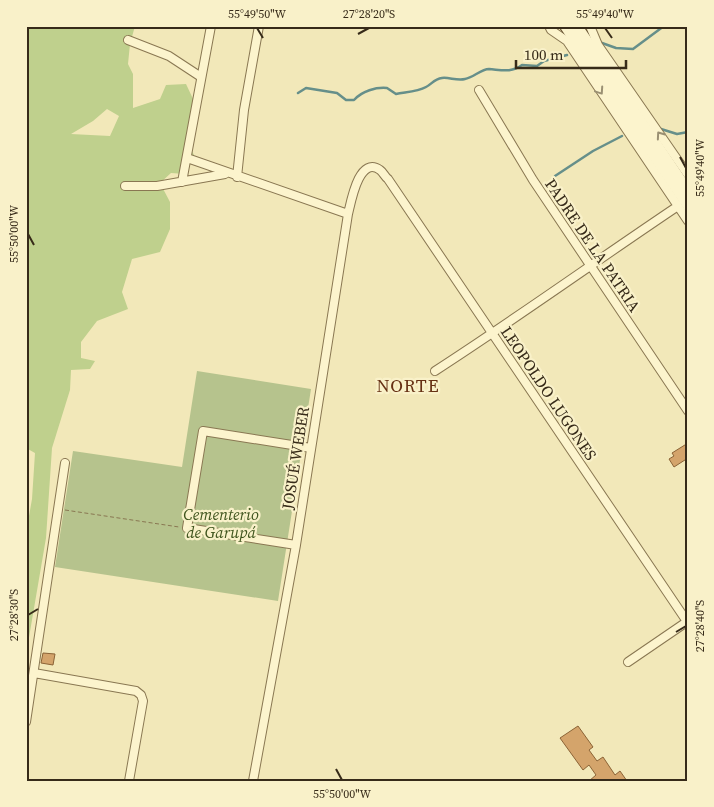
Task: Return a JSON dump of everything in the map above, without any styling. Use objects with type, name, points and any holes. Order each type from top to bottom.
[{"type":"main road","points":[[565,26],[683,206]]},
{"type":"main road","points":[[577,26],[688,191]]},
{"type":"street","points":[[182,182],[211,26]]},
{"type":"street","points":[[237,177],[244,110],[259,26]]},
{"type":"street","points":[[549,26],[551,30],[567,41],[683,206],[688,221]]},
{"type":"street","points":[[590,26],[598,45],[688,175]]},
{"type":"street","points":[[128,40],[169,56],[201,77]]},
{"type":"street","name":"PADRE DE LA PATRIA","points":[[479,90],[533,180],[688,411]]},
{"type":"street","points":[[187,158],[237,177],[348,214]]},
{"type":"street","name":"JOSUÉ WEBER","points":[[253,781],[296,545],[348,214],[356,182],[364,170],[373,168],[380,170],[388,179]]},
{"type":"street","points":[[125,186],[157,186],[227,173]]},
{"type":"street","name":"LEOPOLDO LUGONES","points":[[388,179],[688,622]]},
{"type":"street","points":[[435,372],[590,265],[683,206]]},
{"type":"street","points":[[296,545],[187,528],[203,431],[311,448]]},
{"type":"street","points":[[26,722],[65,463]]},
{"type":"street","points":[[628,662],[688,622]]},
{"type":"street","points":[[34,673],[136,691],[141,695],[143,701],[129,781]]},
{"type":"path","points":[[58,509],[187,528]]},
{"type":"green space","points":[[26,26],[135,26],[130,44],[128,64],[133,74],[133,108],[160,99],[166,85],[186,84],[194,101],[198,123],[188,143],[194,155],[185,174],[171,173],[160,183],[170,202],[170,229],[160,252],[132,259],[122,292],[128,309],[97,321],[81,342],[81,358],[95,361],[90,369],[71,370],[70,390],[52,448],[46,538],[26,655],[26,533],[32,499],[35,453],[26,448]],"holes":[[[107,109],[119,116],[110,136],[71,134],[93,121]]]},
{"type":"green space","name":"Cementerio de Garupá","points":[[197,371],[311,389],[278,601],[55,567],[73,451],[182,467]]},
{"type":"building","points":[[688,443],[688,458],[674,467],[669,459],[674,456],[672,453]]},
{"type":"building","points":[[43,653],[55,654],[53,665],[41,663]]},
{"type":"building","points":[[578,726],[593,747],[589,750],[597,761],[603,757],[615,775],[620,771],[627,781],[589,781],[596,775],[589,765],[583,770],[560,738]]},
{"type":"waterway","points":[[602,43],[616,48],[633,49],[664,26]]},
{"type":"waterway","points":[[298,93],[306,88],[337,93],[346,100],[354,100],[361,94],[378,88],[387,88],[396,94],[411,92],[422,89],[439,79],[468,78],[486,69],[506,70],[522,65],[537,66],[544,61],[567,55]]},
{"type":"waterway","points":[[661,129],[677,134],[688,132]]},
{"type":"waterway","points":[[555,176],[593,151],[622,136]]},
{"type":"district","name":"NORTE","points":[[408,386]]}]
